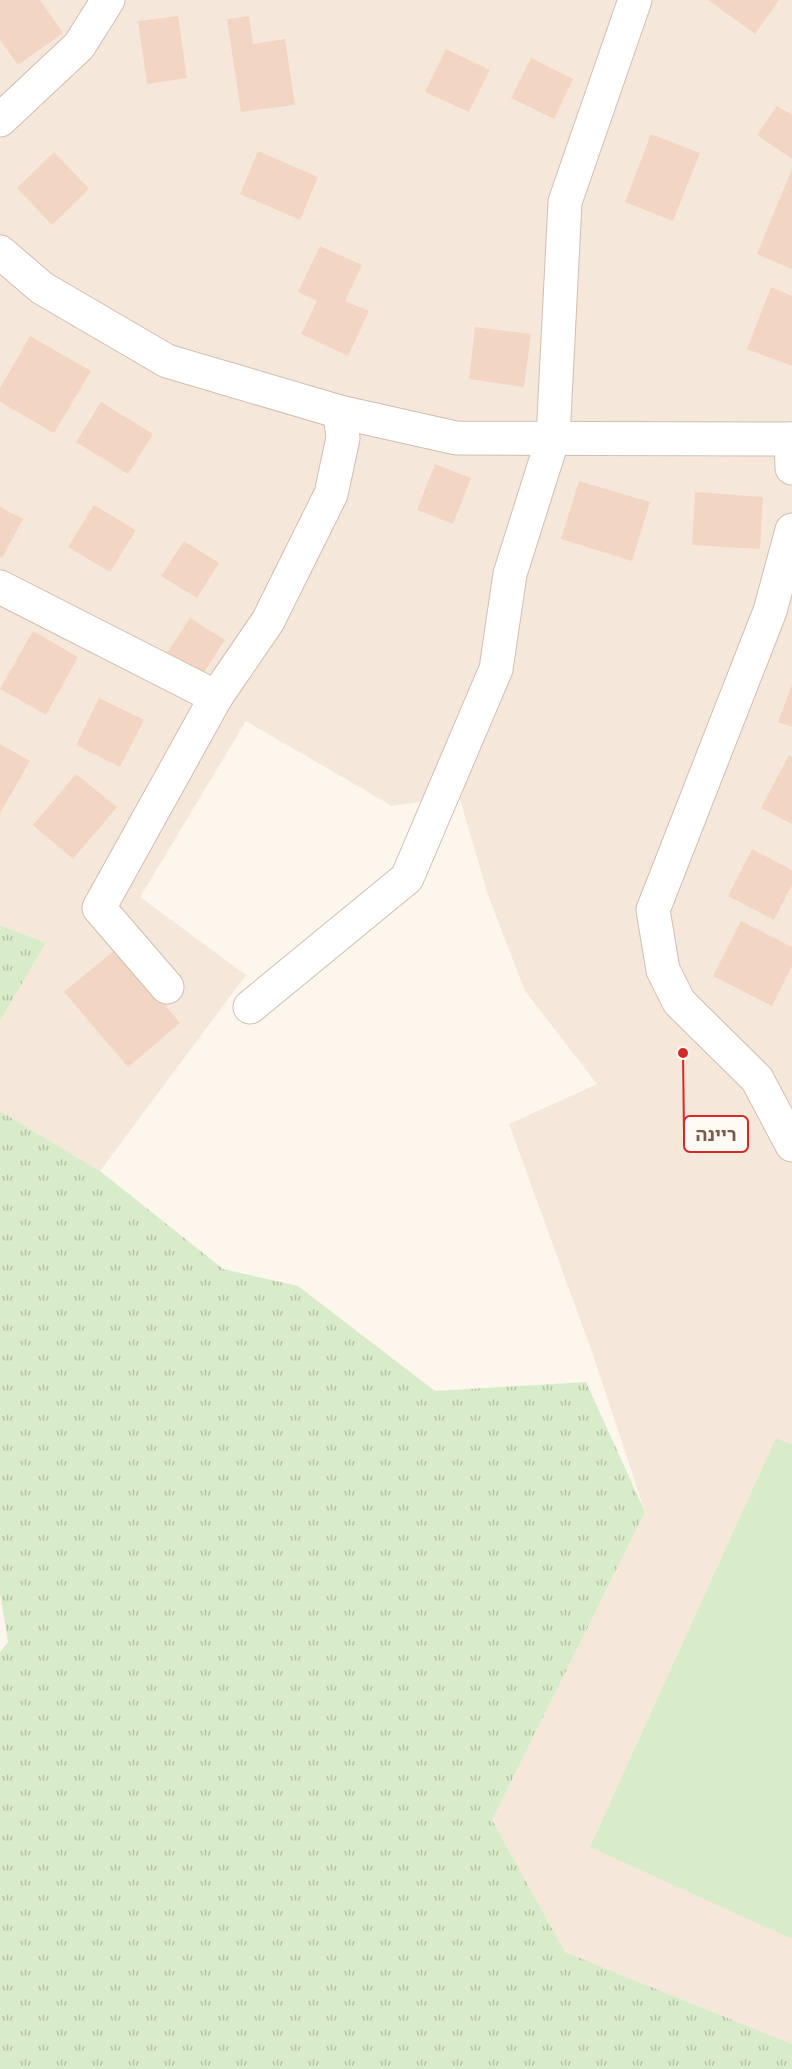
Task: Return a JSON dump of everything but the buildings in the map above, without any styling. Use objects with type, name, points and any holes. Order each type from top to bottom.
[{"type":"street","points":[[0,120],[79,45],[108,0]]},
{"type":"street","points":[[250,1007],[406,878],[496,669],[510,574],[553,438],[566,202],[636,0]]},
{"type":"street","points":[[0,252],[42,288],[167,361],[340,412],[456,438],[553,438],[792,449]]},
{"type":"street","points":[[167,987],[99,908],[216,697],[268,621],[331,494],[343,438],[340,412]]},
{"type":"street","points":[[792,530],[770,612],[653,910],[663,970],[679,1002],[757,1079],[792,1145]]},
{"type":"street","points":[[0,587],[216,697]]},
{"type":"shaded area","points":[[0,0],[792,0],[792,2044],[565,1952],[492,1820],[645,1512],[593,1355],[509,1124],[597,1084],[525,991],[488,895],[459,796],[392,806],[246,721],[140,897],[246,975],[100,1171],[0,1111],[0,1021],[46,943],[0,925]]},
{"type":"green space","points":[[0,925],[46,943],[0,1021]]},
{"type":"green space","points":[[0,1111],[100,1171],[223,1269],[298,1286],[435,1391],[586,1382],[645,1512],[492,1820],[565,1952],[792,2044],[792,2069],[0,2069],[0,1652],[8,1642],[0,1593]]},
{"type":"green space","points":[[776,1438],[792,1445],[792,1939],[590,1847]]},
{"type":"place","name":"ריינה","points":[[683,1053]]}]
